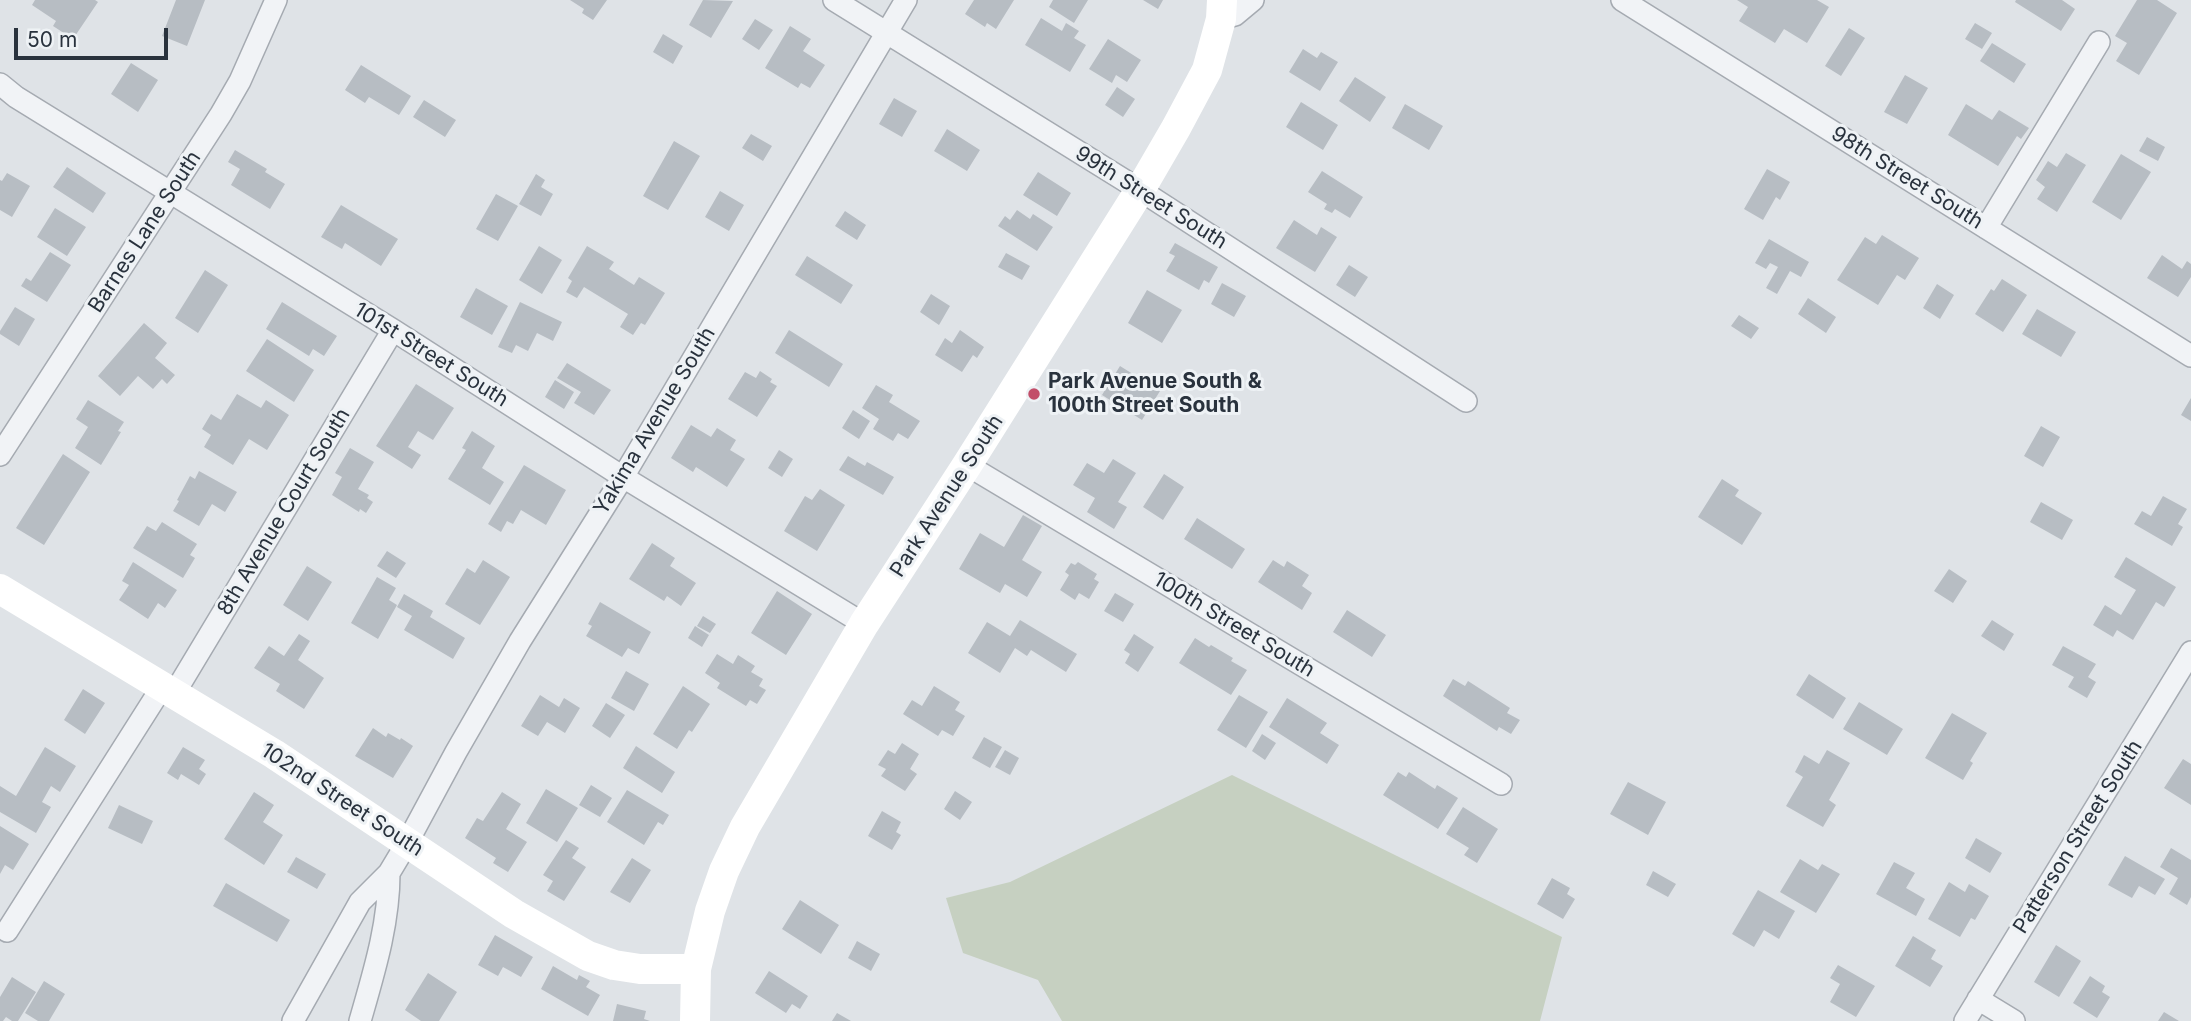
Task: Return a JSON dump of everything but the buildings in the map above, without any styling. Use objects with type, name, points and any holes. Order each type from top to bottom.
[{"type":"main road","name":"Park Avenue South","points":[[695,1021],[696,969],[710,911],[731,853],[864,624],[1140,190],[1207,70],[1222,10]]},
{"type":"main road","name":"102nd Street South","points":[[0,589],[274,754],[514,914],[588,956],[614,965],[640,969],[696,969]]},
{"type":"street","name":"Barnes Lane South","points":[[0,455],[170,194],[240,81],[276,0]]},
{"type":"street","name":"99th Street South","points":[[834,0],[1140,190],[1466,401]]},
{"type":"street","name":"Yakima Avenue South","points":[[389,873],[520,641],[623,477],[906,0]]},
{"type":"street","name":"Park Avenue South","points":[[1222,10],[1235,15],[1253,0]]},
{"type":"street","name":"98th Street South","points":[[1622,0],[2191,356]]},
{"type":"street","points":[[1986,228],[2099,42]]},
{"type":"street","name":"101st Street South","points":[[0,84],[16,97],[170,194],[864,624]]},
{"type":"street","name":"8th Avenue Court South","points":[[6,931],[168,690],[393,330]]},
{"type":"street","name":"100th Street South","points":[[967,465],[1501,784]]},
{"type":"street","name":"Patterson Street South","points":[[1965,1021],[2191,652]]},
{"type":"street","points":[[293,1021],[360,902],[389,873]]},
{"type":"street","points":[[360,1021],[387,913],[389,873]]},
{"type":"street","points":[[1978,999],[2014,1021]]},
{"type":"green space","points":[[1232,775],[1562,937],[1540,1021],[1062,1021],[1038,980],[963,953],[946,898],[1010,882]]},
{"type":"place","name":"Park Avenue South & 100th Street South","points":[[1034,394]]}]
